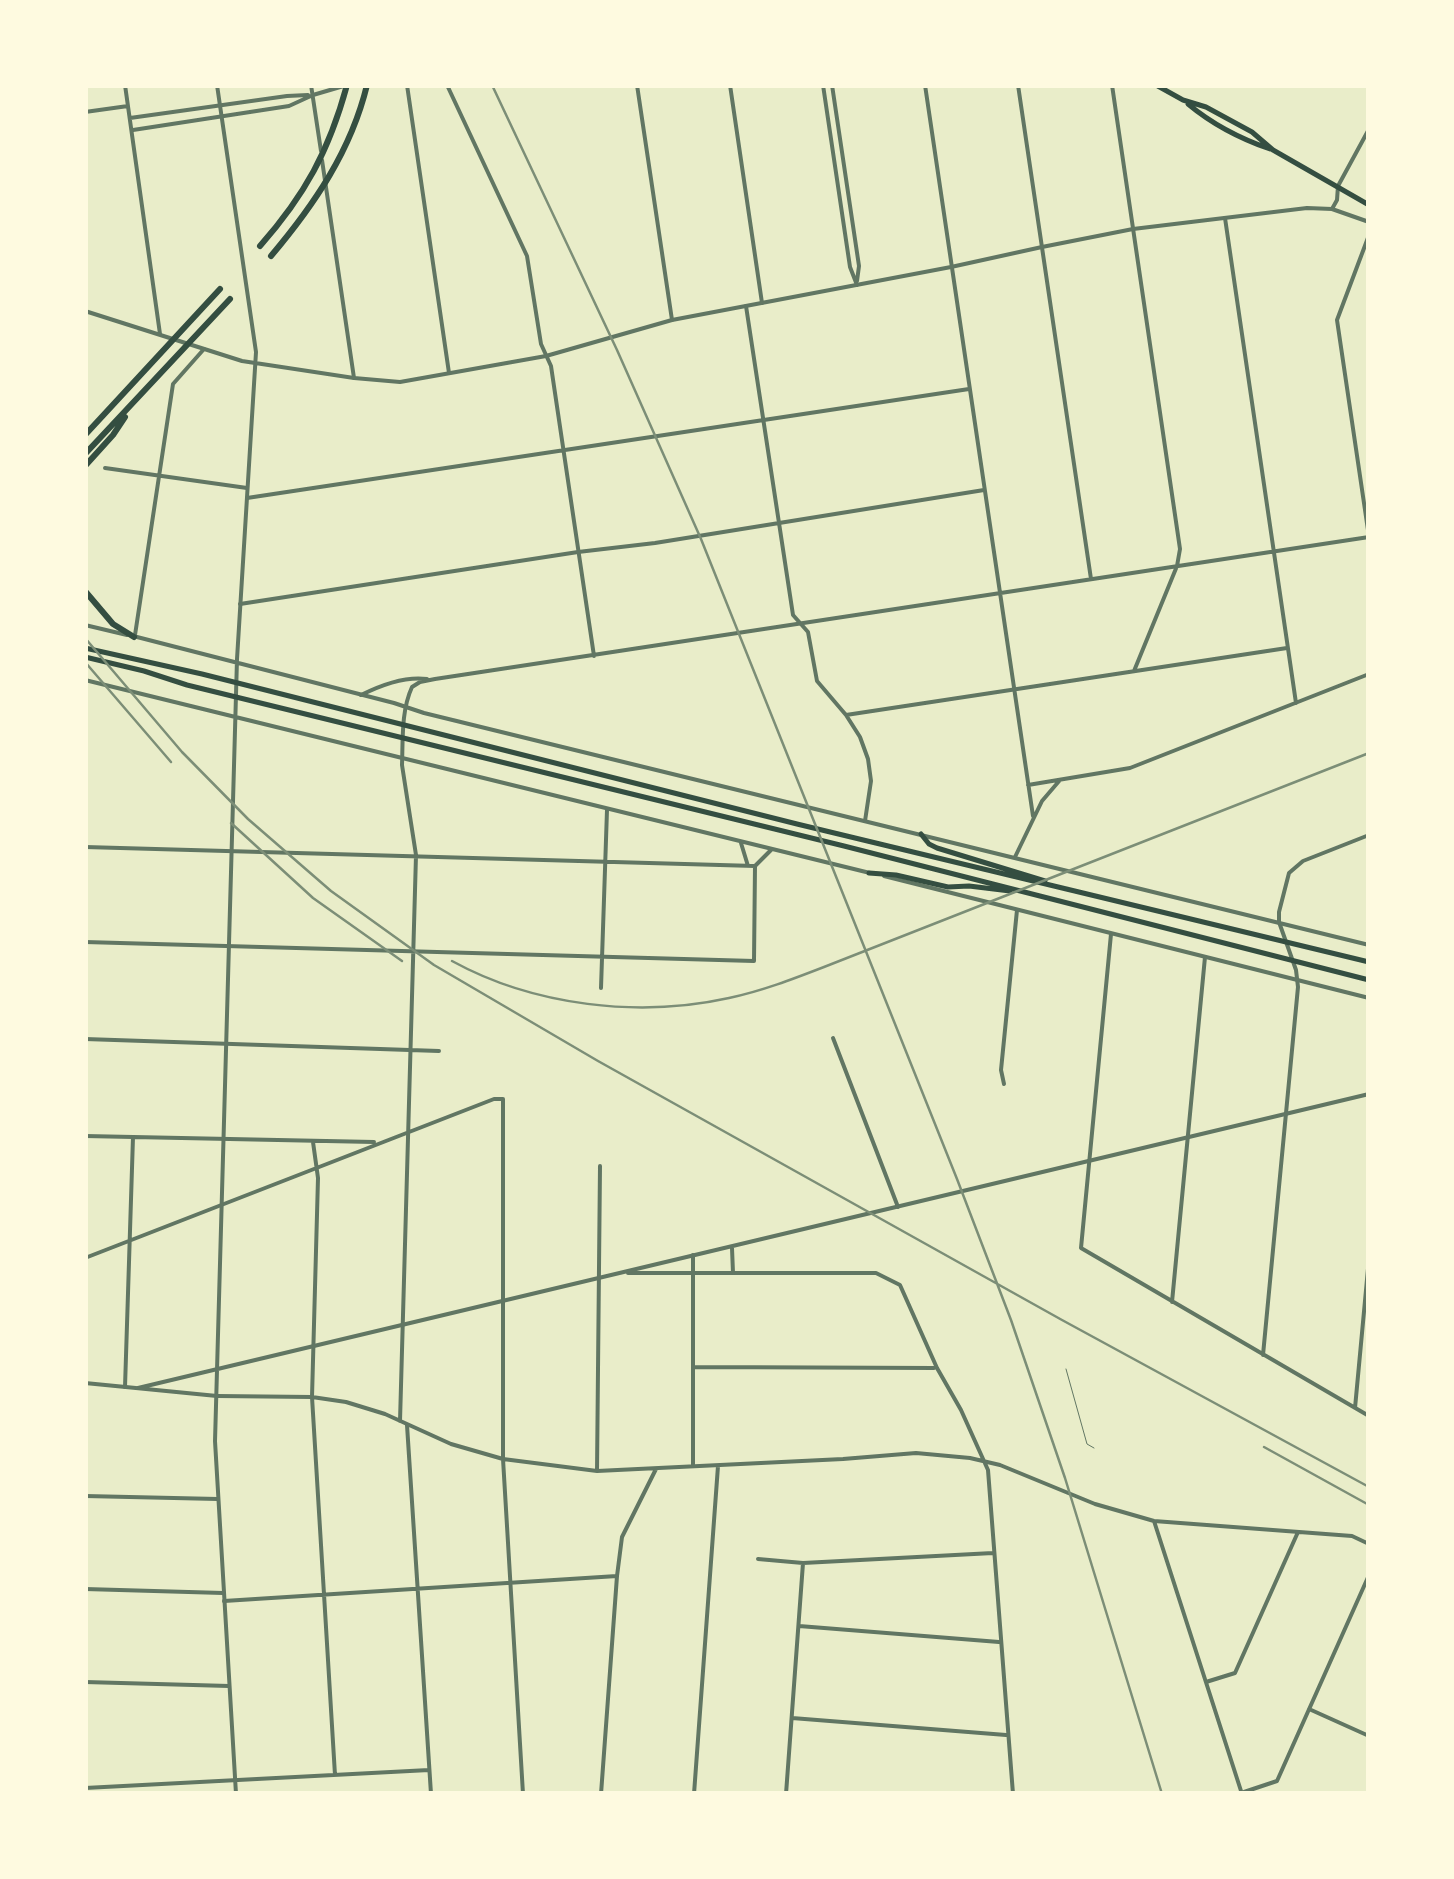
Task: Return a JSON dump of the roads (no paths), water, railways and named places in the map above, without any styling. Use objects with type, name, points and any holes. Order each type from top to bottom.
[{"type":"highway","points":[[260,246],[319,164],[347,85]]},
{"type":"highway","points":[[270,256],[318,195],[343,152],[367,85]]},
{"type":"highway","points":[[85,434],[220,289]]},
{"type":"highway","points":[[85,454],[230,299]]},
{"type":"highway","points":[[85,466],[113,435],[136,400]]},
{"type":"highway","points":[[85,591],[113,624],[134,637]]},
{"type":"main road","points":[[1156,85],[1252,132],[1273,150],[1369,205]]},
{"type":"main road","points":[[85,648],[1369,962]]},
{"type":"main road","points":[[85,656],[1369,980]]},
{"type":"main road","points":[[921,834],[936,848],[1062,887]]},
{"type":"main road","points":[[869,873],[948,887],[1023,893]]},
{"type":"street","points":[[125,85],[163,335]]},
{"type":"street","points":[[217,85],[256,364],[236,663],[215,1441],[236,1794]]},
{"type":"street","points":[[311,85],[354,378]]},
{"type":"street","points":[[132,130],[289,106],[347,85]]},
{"type":"street","points":[[407,85],[449,373]]},
{"type":"street","points":[[448,85],[528,256],[541,344],[550,366],[594,656]]},
{"type":"street","points":[[637,85],[672,320]]},
{"type":"street","points":[[730,85],[762,303]]},
{"type":"street","points":[[823,85],[850,267],[857,286]]},
{"type":"street","points":[[832,85],[859,266],[857,286]]},
{"type":"street","points":[[925,85],[1032,816]]},
{"type":"street","points":[[1018,85],[1091,579]]},
{"type":"street","points":[[1112,85],[1180,549],[1177,566],[1134,671]]},
{"type":"street","points":[[130,118],[312,95]]},
{"type":"street","points":[[85,112],[128,106]]},
{"type":"street","points":[[1332,209],[1338,186],[1369,130]]},
{"type":"street","points":[[85,323],[86,311],[256,364],[400,382],[546,356],[672,320],[1133,230],[1307,208],[1332,209],[1369,222]]},
{"type":"street","points":[[1225,217],[1296,703]]},
{"type":"street","points":[[361,695],[406,679],[432,680],[1369,537],[1337,320],[1369,235]]},
{"type":"street","points":[[746,306],[793,615],[808,632],[817,682],[860,737],[868,759],[871,781],[865,822]]},
{"type":"street","points":[[134,637],[173,384],[200,348]]},
{"type":"street","points":[[247,498],[969,389]]},
{"type":"street","points":[[105,468],[248,488]]},
{"type":"street","points":[[240,604],[984,490]]},
{"type":"street","points":[[85,624],[865,822],[1369,944]]},
{"type":"street","points":[[846,716],[1288,648]]},
{"type":"street","points":[[1028,785],[1130,768],[1369,674]]},
{"type":"street","points":[[85,680],[1369,998]]},
{"type":"street","points":[[400,1421],[416,855],[402,758],[406,707],[412,687],[432,680]]},
{"type":"street","points":[[1015,857],[1032,816],[1060,780]]},
{"type":"street","points":[[601,988],[607,810]]},
{"type":"street","points":[[1263,1355],[1298,980],[1278,922],[1284,888],[1293,868],[1302,862],[1369,835]]},
{"type":"street","points":[[85,942],[754,962],[752,866],[741,842]]},
{"type":"street","points":[[85,846],[752,866],[772,850]]},
{"type":"street","points":[[1004,1084],[1001,1070],[1017,909]]},
{"type":"street","points":[[1110,934],[1081,1248],[1369,1416]]},
{"type":"street","points":[[1172,1302],[1204,957]]},
{"type":"street","points":[[833,1038],[898,1207]]},
{"type":"street","points":[[85,1040],[439,1050]]},
{"type":"street","points":[[138,1388],[1369,1094]]},
{"type":"street","points":[[85,1258],[379,1142],[502,1099],[504,1459],[523,1794]]},
{"type":"street","points":[[85,1136],[379,1142]]},
{"type":"street","points":[[125,1387],[133,1137]]},
{"type":"street","points":[[314,1142],[318,1178],[312,1397],[335,1775]]},
{"type":"street","points":[[596,1472],[600,1166]]},
{"type":"street","points":[[732,1246],[733,1273]]},
{"type":"street","points":[[693,1467],[694,1255]]},
{"type":"street","points":[[1355,1408],[1369,1258]]},
{"type":"street","points":[[622,1272],[876,1273],[900,1285],[988,1470],[1013,1794]]},
{"type":"street","points":[[694,1367],[937,1368]]},
{"type":"street","points":[[85,1383],[217,1396],[312,1397],[359,1405],[451,1444],[504,1459],[596,1472],[916,1453],[985,1461],[1154,1522],[1352,1536],[1369,1544]]},
{"type":"street","points":[[408,1425],[431,1794]]},
{"type":"street","points":[[694,1794],[718,1466]]},
{"type":"street","points":[[601,1794],[622,1537],[656,1470]]},
{"type":"street","points":[[85,1496],[218,1499]]},
{"type":"street","points":[[1154,1522],[1242,1793],[1277,1781],[1369,1575]]},
{"type":"street","points":[[1206,1682],[1234,1673],[1298,1532]]},
{"type":"street","points":[[758,1559],[804,1563],[994,1553]]},
{"type":"street","points":[[786,1794],[804,1563]]},
{"type":"street","points":[[224,1601],[617,1576]]},
{"type":"street","points":[[85,1589],[224,1593]]},
{"type":"street","points":[[799,1626],[1001,1642]]},
{"type":"street","points":[[85,1682],[228,1686]]},
{"type":"street","points":[[1309,1709],[1369,1736]]},
{"type":"street","points":[[792,1718],[1008,1735]]},
{"type":"street","points":[[85,1788],[93,1791],[430,1770]]},
{"type":"lane","points":[[1066,1369],[1087,1444],[1094,1448]]},
{"type":"railway","points":[[492,85],[701,539],[957,1179],[1065,1478],[1162,1794]]},
{"type":"railway","points":[[85,638],[182,752],[248,819],[331,891],[434,965],[598,1061],[1369,1487]]},
{"type":"railway","points":[[85,662],[171,762]]},
{"type":"railway","points":[[452,961],[517,989],[588,1004],[659,1007],[729,998],[812,971],[1369,753]]},
{"type":"railway","points":[[231,823],[313,898],[402,961]]},
{"type":"railway","points":[[1264,1447],[1369,1505]]}]
